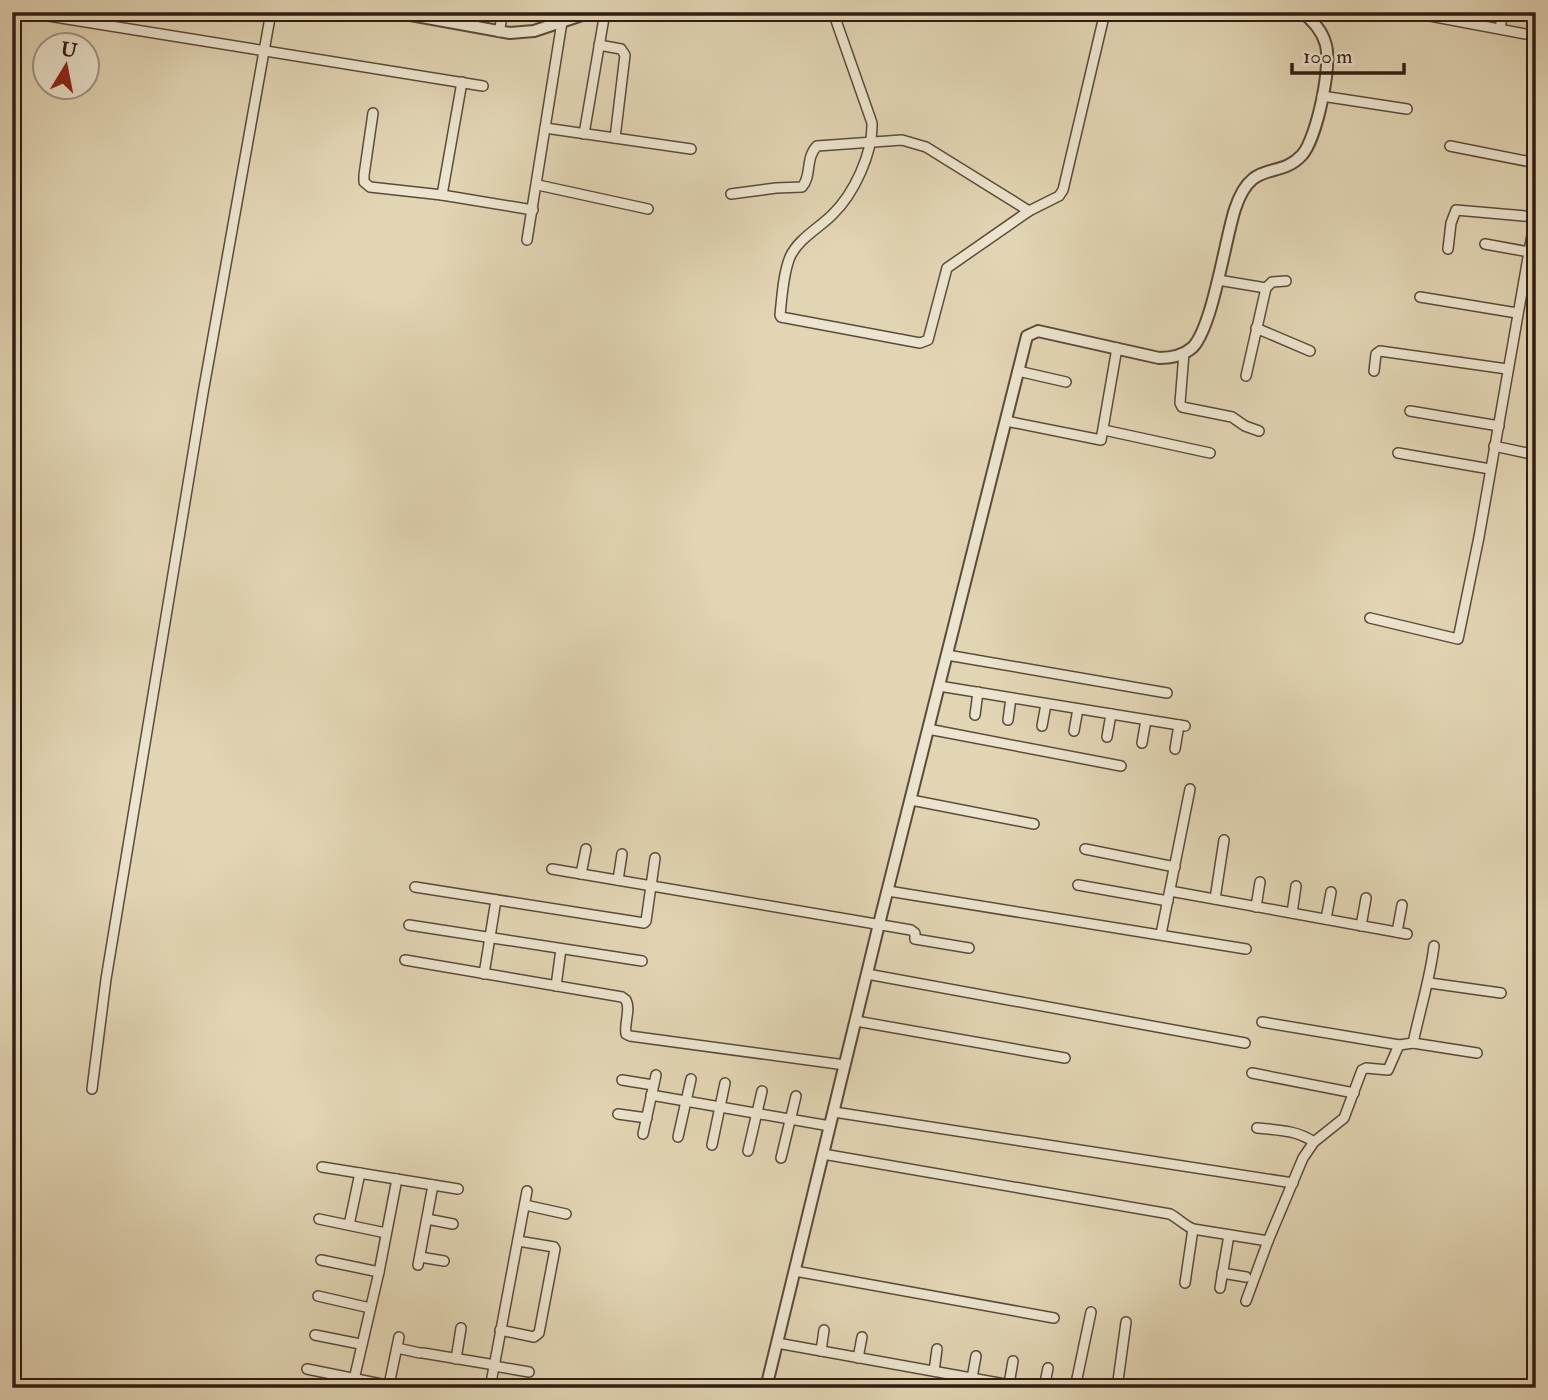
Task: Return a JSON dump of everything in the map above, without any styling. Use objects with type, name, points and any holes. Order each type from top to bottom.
[{"type":"street","points":[[92,1089],[106,979],[130,834],[271,12]]},
{"type":"street","points":[[499,32],[503,12]]},
{"type":"street","points":[[399,13],[499,32],[522,33],[591,12]]},
{"type":"street","points":[[584,134],[605,12]]},
{"type":"street","points":[[834,12],[872,123],[871,142],[846,199],[791,255],[781,317],[920,343],[928,340],[947,268],[1029,211],[1059,196],[1063,190],[1105,12]]},
{"type":"street","points":[[766,1388],[1027,336],[1038,331],[1159,358],[1172,358],[1184,353],[1199,339],[1236,208],[1248,182],[1257,174],[1299,158],[1313,138],[1328,54],[1319,28],[1303,12]]},
{"type":"street","points":[[1409,12],[1536,36]]},
{"type":"street","points":[[1500,28],[1503,12]]},
{"type":"street","points":[[30,13],[483,86]]},
{"type":"street","points":[[527,240],[538,185],[562,22]]},
{"type":"street","points":[[599,45],[621,49],[625,55],[615,138]]},
{"type":"street","points":[[442,195],[462,82]]},
{"type":"street","points":[[1322,96],[1407,109]]},
{"type":"street","points":[[373,113],[365,184],[370,187],[442,195],[533,210]]},
{"type":"street","points":[[545,128],[691,149]]},
{"type":"street","points":[[730,194],[802,187],[806,183],[811,155],[817,146],[902,140],[926,147],[1029,211]]},
{"type":"street","points":[[1450,146],[1536,163]]},
{"type":"street","points":[[538,185],[648,209]]},
{"type":"street","points":[[1370,618],[1458,639],[1479,537],[1536,215],[1500,215],[1456,209],[1451,223],[1448,249]]},
{"type":"street","points":[[1485,244],[1528,252]]},
{"type":"street","points":[[1217,280],[1266,288]]},
{"type":"street","points":[[1245,376],[1266,288],[1272,282],[1286,281]]},
{"type":"street","points":[[1420,297],[1517,313]]},
{"type":"street","points":[[1256,328],[1310,351]]},
{"type":"street","points":[[1006,421],[1101,440],[1117,348]]},
{"type":"street","points":[[1374,371],[1376,354],[1380,351],[1507,369]]},
{"type":"street","points":[[1184,353],[1180,403],[1182,407],[1233,417],[1245,426],[1259,431]]},
{"type":"street","points":[[1018,371],[1066,382]]},
{"type":"street","points":[[1410,411],[1499,426]]},
{"type":"street","points":[[1104,430],[1210,453]]},
{"type":"street","points":[[1494,446],[1536,454]]},
{"type":"street","points":[[1398,453],[1490,469]]},
{"type":"street","points":[[947,654],[1167,692]]},
{"type":"street","points":[[939,686],[1182,726],[1175,749]]},
{"type":"street","points":[[975,715],[978,692]]},
{"type":"street","points":[[1008,720],[1011,698]]},
{"type":"street","points":[[1042,726],[1046,704]]},
{"type":"street","points":[[1074,731],[1078,709]]},
{"type":"street","points":[[1107,737],[1111,714]]},
{"type":"street","points":[[1142,743],[1146,720]]},
{"type":"street","points":[[928,729],[1121,766]]},
{"type":"street","points":[[1161,934],[1190,789]]},
{"type":"street","points":[[911,800],[1034,824]]},
{"type":"street","points":[[1215,899],[1224,840]]},
{"type":"street","points":[[582,874],[586,849]]},
{"type":"street","points":[[1085,849],[1175,867]]},
{"type":"street","points":[[618,880],[622,854]]},
{"type":"street","points":[[415,887],[644,923],[656,858]]},
{"type":"street","points":[[552,869],[911,930],[915,933],[915,939],[969,948]]},
{"type":"street","points":[[1256,907],[1260,882]]},
{"type":"street","points":[[1078,885],[1215,899],[1402,933],[1402,905]]},
{"type":"street","points":[[1292,913],[1296,886]]},
{"type":"street","points":[[888,891],[1246,949]]},
{"type":"street","points":[[1326,919],[1331,892]]},
{"type":"street","points":[[1361,926],[1367,898]]},
{"type":"street","points":[[484,974],[496,900]]},
{"type":"street","points":[[409,925],[642,961]]},
{"type":"street","points":[[1413,1043],[1421,1007],[1430,983],[1434,946]]},
{"type":"street","points":[[556,986],[561,949]]},
{"type":"street","points":[[405,960],[626,1000],[629,1005],[625,1029],[630,1036],[845,1065]]},
{"type":"street","points":[[867,974],[1245,1043]]},
{"type":"street","points":[[1430,983],[1501,993]]},
{"type":"street","points":[[856,1021],[1065,1058]]},
{"type":"street","points":[[1262,1021],[1399,1045],[1413,1043],[1477,1053]]},
{"type":"street","points":[[1246,1301],[1303,1158],[1314,1142],[1344,1118],[1362,1070],[1388,1070],[1399,1045]]},
{"type":"street","points":[[1252,1073],[1354,1093]]},
{"type":"street","points":[[643,1134],[656,1075]]},
{"type":"street","points":[[678,1137],[691,1079]]},
{"type":"street","points":[[622,1080],[686,1101],[830,1126]]},
{"type":"street","points":[[712,1145],[725,1083]]},
{"type":"street","points":[[748,1151],[762,1091]]},
{"type":"street","points":[[781,1158],[796,1096]]},
{"type":"street","points":[[834,1112],[1293,1183]]},
{"type":"street","points":[[618,1114],[646,1118]]},
{"type":"street","points":[[1257,1128],[1292,1132],[1314,1142]]},
{"type":"street","points":[[824,1154],[1170,1214],[1180,1219],[1184,1225],[1194,1228],[1268,1241]]},
{"type":"street","points":[[322,1167],[458,1189]]},
{"type":"street","points":[[349,1225],[360,1173]]},
{"type":"street","points":[[352,1383],[379,1272],[397,1179]]},
{"type":"street","points":[[433,1185],[419,1261],[443,1261]]},
{"type":"street","points":[[490,1388],[527,1191]]},
{"type":"street","points":[[525,1205],[566,1214]]},
{"type":"street","points":[[319,1219],[386,1233]]},
{"type":"street","points":[[426,1219],[453,1224]]},
{"type":"street","points":[[1185,1283],[1194,1228]]},
{"type":"street","points":[[1220,1287],[1229,1235]]},
{"type":"street","points":[[500,1330],[534,1337],[539,1333],[555,1249],[518,1241]]},
{"type":"street","points":[[321,1260],[379,1272]]},
{"type":"street","points":[[795,1271],[1054,1318]]},
{"type":"street","points":[[1222,1273],[1246,1277]]},
{"type":"street","points":[[318,1296],[370,1308]]},
{"type":"street","points":[[1075,1388],[1091,1312]]},
{"type":"street","points":[[1117,1388],[1126,1322]]},
{"type":"street","points":[[456,1359],[461,1328]]},
{"type":"street","points":[[821,1351],[824,1330]]},
{"type":"street","points":[[315,1335],[360,1344]]},
{"type":"street","points":[[389,1385],[399,1337]]},
{"type":"street","points":[[858,1358],[862,1337]]},
{"type":"street","points":[[777,1343],[1027,1388]]},
{"type":"street","points":[[397,1348],[529,1373]]},
{"type":"street","points":[[933,1371],[937,1349]]},
{"type":"street","points":[[972,1378],[976,1356]]},
{"type":"street","points":[[1009,1384],[1013,1361]]},
{"type":"street","points":[[1044,1388],[1048,1368]]},
{"type":"street","points":[[307,1369],[352,1383],[401,1388]]}]
